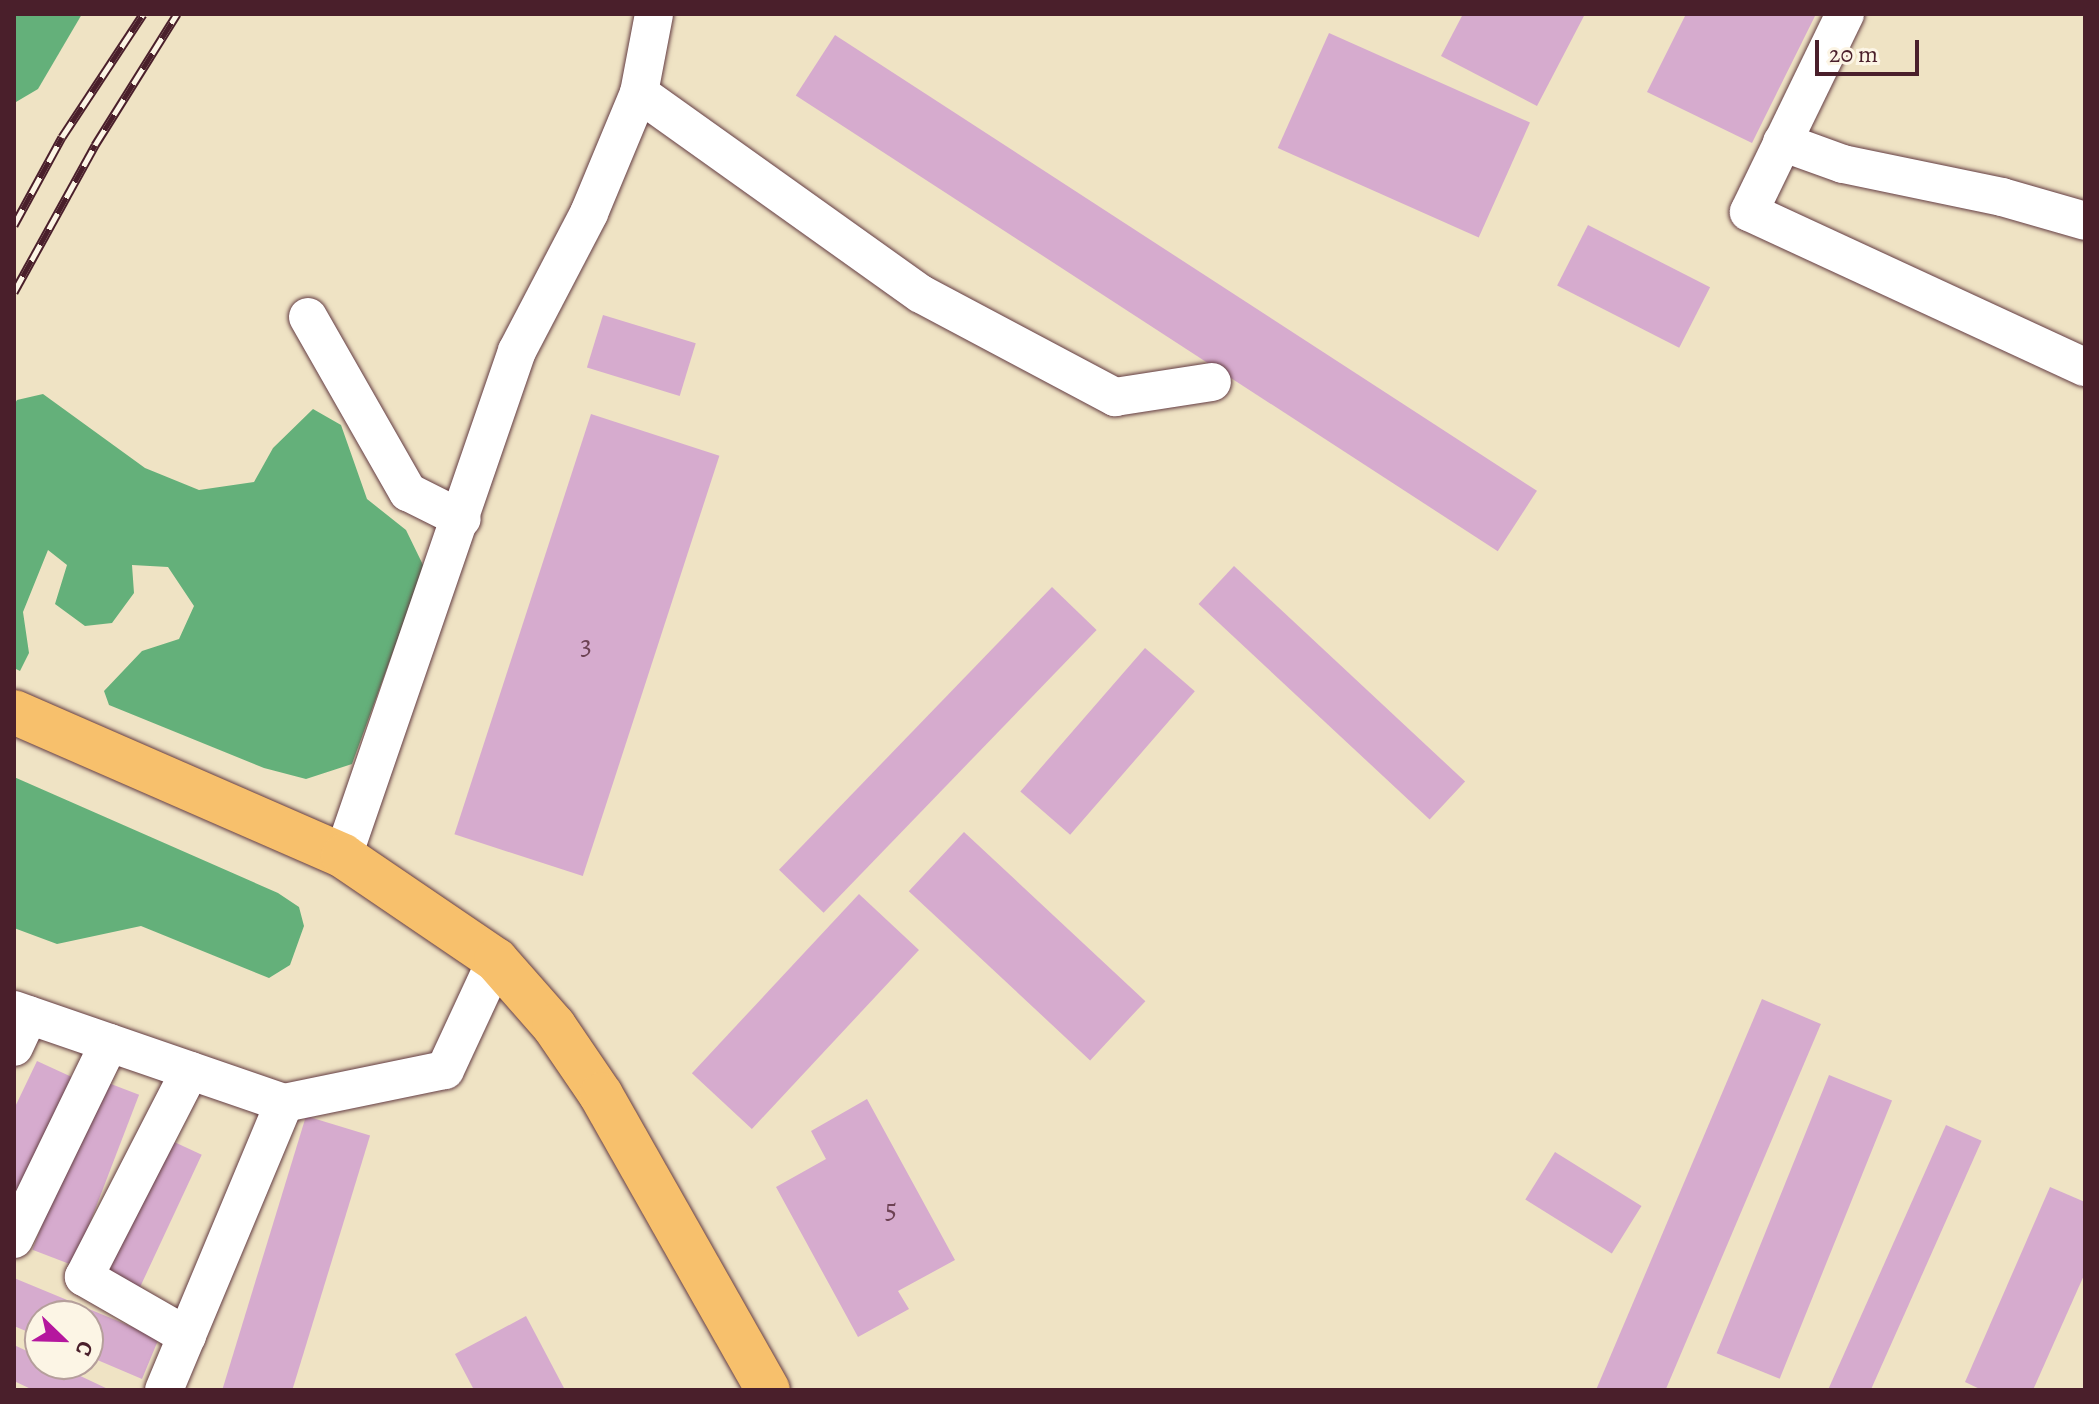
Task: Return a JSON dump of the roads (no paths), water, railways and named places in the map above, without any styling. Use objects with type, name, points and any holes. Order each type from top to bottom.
[{"type":"main road","points":[[14,712],[343,856],[496,960],[554,1026],[601,1095],[768,1390]]},
{"type":"lane","points":[[343,856],[462,519],[517,351],[589,213],[639,93],[654,14]]},
{"type":"lane","points":[[1845,14],[1749,212],[2085,367]]},
{"type":"lane","points":[[639,93],[921,294],[1115,397],[1212,382]]},
{"type":"lane","points":[[1782,142],[1843,164],[2002,197],[2085,221]]},
{"type":"lane","points":[[308,317],[408,492],[462,519]]},
{"type":"lane","points":[[19,1024],[109,1043],[284,1103],[445,1070],[496,960]]},
{"type":"lane","points":[[14,1239],[109,1043]]},
{"type":"lane","points":[[187,1336],[84,1277],[190,1071]]},
{"type":"lane","points":[[164,1390],[284,1103]]},
{"type":"railway","points":[[14,225],[62,137],[143,14]]},
{"type":"railway","points":[[14,292],[95,145],[177,14]]}]
